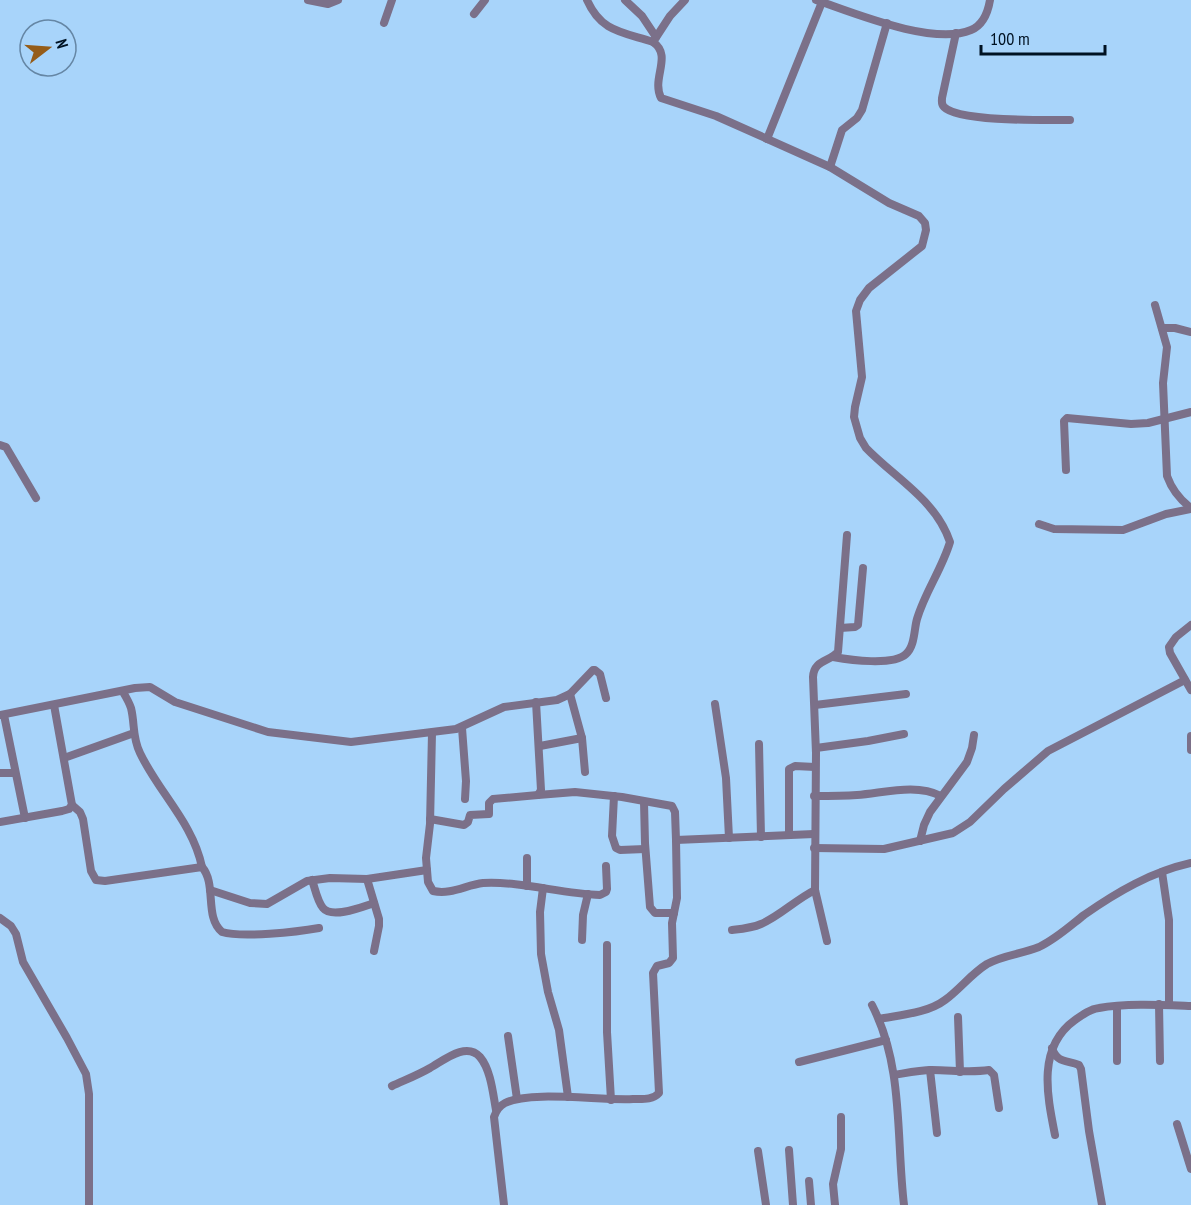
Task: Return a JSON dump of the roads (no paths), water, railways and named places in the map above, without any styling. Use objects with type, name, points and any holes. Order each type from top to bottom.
[{"type":"street","points":[[309,0],[328,4],[338,0]]},
{"type":"street","points":[[384,23],[392,0]]},
{"type":"street","points":[[474,14],[485,0]]},
{"type":"street","points":[[587,0],[596,17],[607,27],[654,39]]},
{"type":"street","points":[[625,0],[642,16],[659,46],[663,59],[657,79],[660,98],[706,112],[830,167],[889,203],[919,216],[925,222],[926,230],[922,246],[869,288],[860,300],[856,311],[856,327],[862,377],[854,417],[860,438],[866,448],[927,504],[940,519],[950,542],[920,611],[911,647],[906,654],[891,660],[855,661],[833,657]]},
{"type":"street","points":[[654,39],[685,0]]},
{"type":"street","points":[[767,139],[819,1],[923,33],[938,34],[971,30],[979,25],[990,0]]},
{"type":"street","points":[[830,167],[842,130],[857,118],[862,110],[887,23]]},
{"type":"street","points":[[956,33],[942,98],[945,108],[960,114],[986,118],[1070,120]]},
{"type":"street","points":[[1155,305],[1167,356],[1163,383],[1167,476],[1180,500],[1191,508]]},
{"type":"street","points":[[1162,328],[1191,332]]},
{"type":"street","points":[[1066,470],[1064,421],[1067,418],[1131,424],[1148,423],[1191,412]]},
{"type":"street","points":[[0,445],[6,447],[36,498]]},
{"type":"street","points":[[1039,524],[1054,529],[1124,530],[1157,516],[1191,508]]},
{"type":"street","points":[[827,941],[815,890],[816,748],[813,671],[817,664],[833,657],[838,652],[847,535]]},
{"type":"street","points":[[840,628],[858,625],[863,568]]},
{"type":"street","points":[[1191,625],[1176,637],[1169,647],[1170,653],[1191,690]]},
{"type":"street","points":[[25,818],[2,715],[150,687],[175,702],[279,734],[351,742],[462,728],[504,707],[557,700],[570,694],[590,672],[596,670],[600,674],[606,698]]},
{"type":"street","points":[[814,848],[884,849],[945,836],[961,829],[1048,752],[1185,680]]},
{"type":"street","points":[[123,692],[132,710],[134,734],[143,759],[192,836],[205,870],[214,922],[222,932],[270,933],[319,928]]},
{"type":"street","points":[[570,694],[582,738],[585,772]]},
{"type":"street","points":[[815,705],[906,694]]},
{"type":"street","points":[[536,702],[541,790],[538,795]]},
{"type":"street","points":[[715,704],[726,778],[729,838]]},
{"type":"street","points":[[54,705],[72,805],[80,812],[83,819],[92,871],[96,880],[105,881],[202,867]]},
{"type":"street","points":[[462,728],[465,799]]},
{"type":"street","points":[[432,732],[430,819],[426,858],[430,888],[437,892],[458,890],[483,883],[600,895],[606,892],[606,866]]},
{"type":"street","points":[[64,758],[134,734]]},
{"type":"street","points":[[816,748],[904,734]]},
{"type":"street","points":[[920,841],[927,819],[971,755],[974,735]]},
{"type":"street","points":[[1191,736],[1191,750]]},
{"type":"street","points":[[540,746],[582,738]]},
{"type":"street","points":[[759,744],[761,837]]},
{"type":"street","points":[[789,835],[789,769],[795,766],[815,767]]},
{"type":"street","points":[[0,773],[15,773]]},
{"type":"street","points":[[814,796],[857,795],[918,789],[941,796]]},
{"type":"street","points":[[430,819],[464,825],[468,822],[470,815],[489,814],[489,803],[493,799],[574,792],[672,806],[675,812],[677,898],[672,923],[673,958],[669,963],[657,966],[653,973],[659,1093],[651,1098],[611,1100],[568,1097],[517,1099],[502,1104],[496,1110]]},
{"type":"street","points":[[614,796],[612,836],[616,848],[620,850],[645,849]]},
{"type":"street","points":[[644,802],[645,849],[652,911],[674,913]]},
{"type":"street","points":[[0,822],[62,811],[69,809],[72,805]]},
{"type":"street","points":[[676,840],[814,834]]},
{"type":"street","points":[[526,858],[527,886]]},
{"type":"street","points":[[879,1018],[910,1013],[943,1002],[987,964],[1039,947],[1131,885],[1161,872],[1191,863]]},
{"type":"street","points":[[210,890],[250,903],[267,904],[312,880],[367,879],[427,870]]},
{"type":"street","points":[[1161,872],[1169,920],[1169,1005]]},
{"type":"street","points":[[367,879],[379,926],[374,951]]},
{"type":"street","points":[[312,880],[321,906],[328,912],[342,912],[374,903]]},
{"type":"street","points":[[543,888],[540,912],[541,954],[548,992],[559,1030],[568,1097]]},
{"type":"street","points":[[732,930],[758,926],[815,890]]},
{"type":"street","points":[[582,939],[583,915],[588,894]]},
{"type":"street","points":[[0,918],[11,926],[16,934],[23,962],[67,1038],[88,1083],[89,1205]]},
{"type":"street","points":[[606,945],[607,1032],[611,1100]]},
{"type":"street","points":[[1159,1004],[1160,1061]]},
{"type":"street","points":[[1055,1135],[1047,1083],[1048,1064],[1056,1039],[1064,1028],[1088,1011],[1099,1008],[1159,1004],[1191,1006]]},
{"type":"street","points":[[872,1005],[886,1040],[894,1075],[904,1205]]},
{"type":"street","points":[[1117,1007],[1117,1061]]},
{"type":"street","points":[[958,1017],[960,1071]]},
{"type":"street","points":[[508,1036],[517,1099]]},
{"type":"street","points":[[800,1062],[886,1040]]},
{"type":"street","points":[[1052,1048],[1054,1055],[1061,1061],[1079,1065],[1082,1069],[1089,1131],[1102,1205]]},
{"type":"street","points":[[392,1086],[428,1069],[450,1055],[470,1051],[480,1057],[484,1063],[496,1110],[494,1126],[504,1205]]},
{"type":"street","points":[[930,1070],[937,1133]]},
{"type":"street","points":[[894,1075],[930,1070],[967,1073],[989,1070],[992,1071],[999,1108]]},
{"type":"street","points":[[835,1205],[833,1184],[841,1149],[841,1117]]},
{"type":"street","points":[[1177,1124],[1191,1169]]},
{"type":"street","points":[[789,1150],[793,1205]]},
{"type":"street","points":[[758,1151],[766,1205]]},
{"type":"street","points":[[809,1181],[811,1205]]}]
